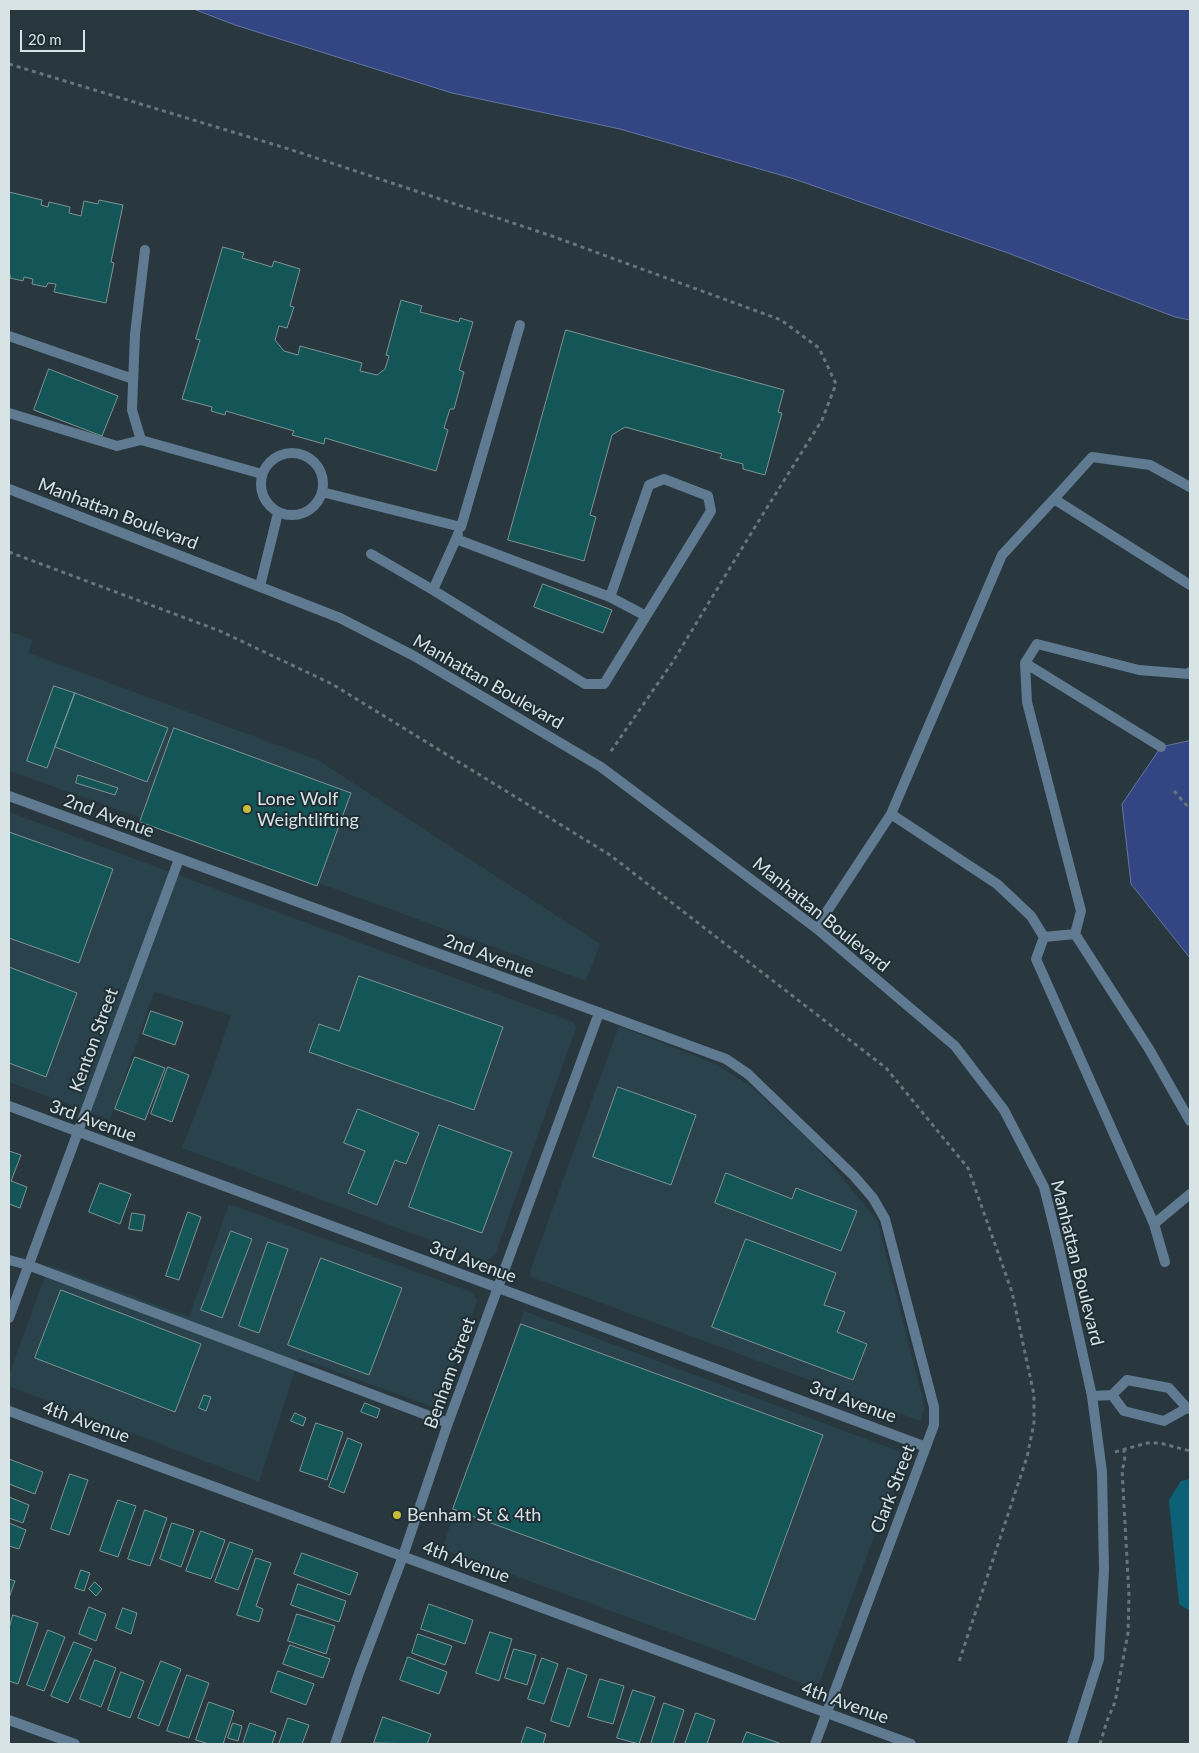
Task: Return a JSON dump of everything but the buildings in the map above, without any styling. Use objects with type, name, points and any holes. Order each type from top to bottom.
[{"type":"street","points":[[140,440],[132,410],[135,334],[145,250]]},
{"type":"street","points":[[433,590],[461,527],[520,324]]},
{"type":"street","points":[[9,336],[133,379]]},
{"type":"street","points":[[9,413],[117,446],[140,440],[262,474]]},
{"type":"street","points":[[295,453],[306,456],[314,462],[320,471],[323,481],[322,492],[313,508],[306,513],[288,516],[278,513],[265,501],[261,492],[262,474],[267,464],[280,456],[295,453]]},
{"type":"street","points":[[816,928],[890,814],[1002,555],[1092,457],[1150,465],[1190,487]]},
{"type":"street","points":[[371,554],[585,684],[604,684],[711,511],[708,496],[664,479],[650,485],[610,597]]},
{"type":"street","name":"Manhattan Boulevard","points":[[9,489],[340,618],[414,656],[600,767],[816,928],[955,1046],[1004,1110],[1044,1187],[1092,1396],[1102,1472],[1104,1570],[1100,1660],[1072,1744]]},
{"type":"street","points":[[322,492],[461,527]]},
{"type":"street","points":[[1054,499],[1190,585]]},
{"type":"street","points":[[260,586],[278,513]]},
{"type":"street","points":[[456,539],[610,597],[646,616]]},
{"type":"street","points":[[1190,672],[1189,674],[1139,670],[1037,644],[1024,663],[1027,702],[1081,911],[1075,934],[1149,1049],[1190,1121]]},
{"type":"street","points":[[1024,663],[1161,747]]},
{"type":"street","name":"2nd Avenue","points":[[9,796],[726,1059],[748,1074],[854,1176],[873,1198],[886,1219],[891,1240]]},
{"type":"street","points":[[890,814],[996,884],[1031,916],[1044,937]]},
{"type":"street","name":"Kenton Street","points":[[9,1318],[179,859]]},
{"type":"street","points":[[1044,937],[1075,934]]},
{"type":"street","points":[[1044,937],[1036,959],[1154,1224],[1165,1262]]},
{"type":"street","name":"Benham Street","points":[[335,1744],[359,1673],[403,1556],[448,1423],[600,1014]]},
{"type":"street","name":"3rd Avenue","points":[[9,1106],[926,1447]]},
{"type":"street","points":[[1154,1224],[1190,1194]]},
{"type":"street","name":"Clark Street","points":[[815,1744],[934,1425],[934,1406],[891,1240]]},
{"type":"street","points":[[9,1260],[28,1265],[448,1423]]},
{"type":"street","points":[[1092,1396],[1112,1395],[1127,1380],[1169,1388],[1188,1409],[1164,1421],[1124,1411],[1112,1395]]},
{"type":"street","name":"4th Avenue","points":[[9,1411],[911,1744]]},
{"type":"street","points":[[9,1720],[75,1744]]},
{"type":"path","points":[[9,552],[220,632],[332,684],[610,855],[886,1068],[968,1168],[1012,1292],[1034,1395],[1034,1423],[1027,1457],[959,1662]]},
{"type":"path","points":[[1174,792],[1190,809]]},
{"type":"path","points":[[1100,1455],[1147,1443],[1160,1443],[1190,1451]]},
{"type":"path","points":[[1100,1744],[1115,1702],[1128,1633],[1129,1596],[1122,1469],[1125,1462],[1124,1450]]},
{"type":"shaded area","points":[[194,9],[1190,9],[1190,320],[1175,317],[1008,253],[791,178],[620,129],[452,93],[235,25]]},
{"type":"shaded area","points":[[9,631],[32,640],[29,653],[318,760],[600,944],[586,981],[9,771]]},
{"type":"shaded area","points":[[1190,741],[1190,958],[1131,884],[1122,804],[1161,747]]},
{"type":"shaded area","points":[[9,812],[573,1022],[576,1028],[495,1255],[486,1261],[182,1148],[214,1066],[231,1015],[154,992],[110,1120],[9,1082]]},
{"type":"shaded area","points":[[619,1026],[716,1064],[750,1086],[814,1144],[877,1220],[925,1407],[920,1421],[531,1277],[530,1271]]},
{"type":"shaded area","points":[[229,1204],[472,1292],[477,1301],[438,1409],[299,1358],[259,1482],[11,1387],[9,1375],[49,1265],[189,1317]]},
{"type":"shaded area","points":[[524,1311],[901,1452],[903,1459],[820,1682],[811,1687],[717,1650],[442,1549]]},
{"type":"shaded area","points":[[1190,1479],[1190,1611],[1179,1604],[1169,1500],[1181,1481]]},
{"type":"place","name":"Lone Wolf Weightlifting","points":[[247,809]]},
{"type":"place","name":"Benham St & 4th","points":[[397,1515]]}]
